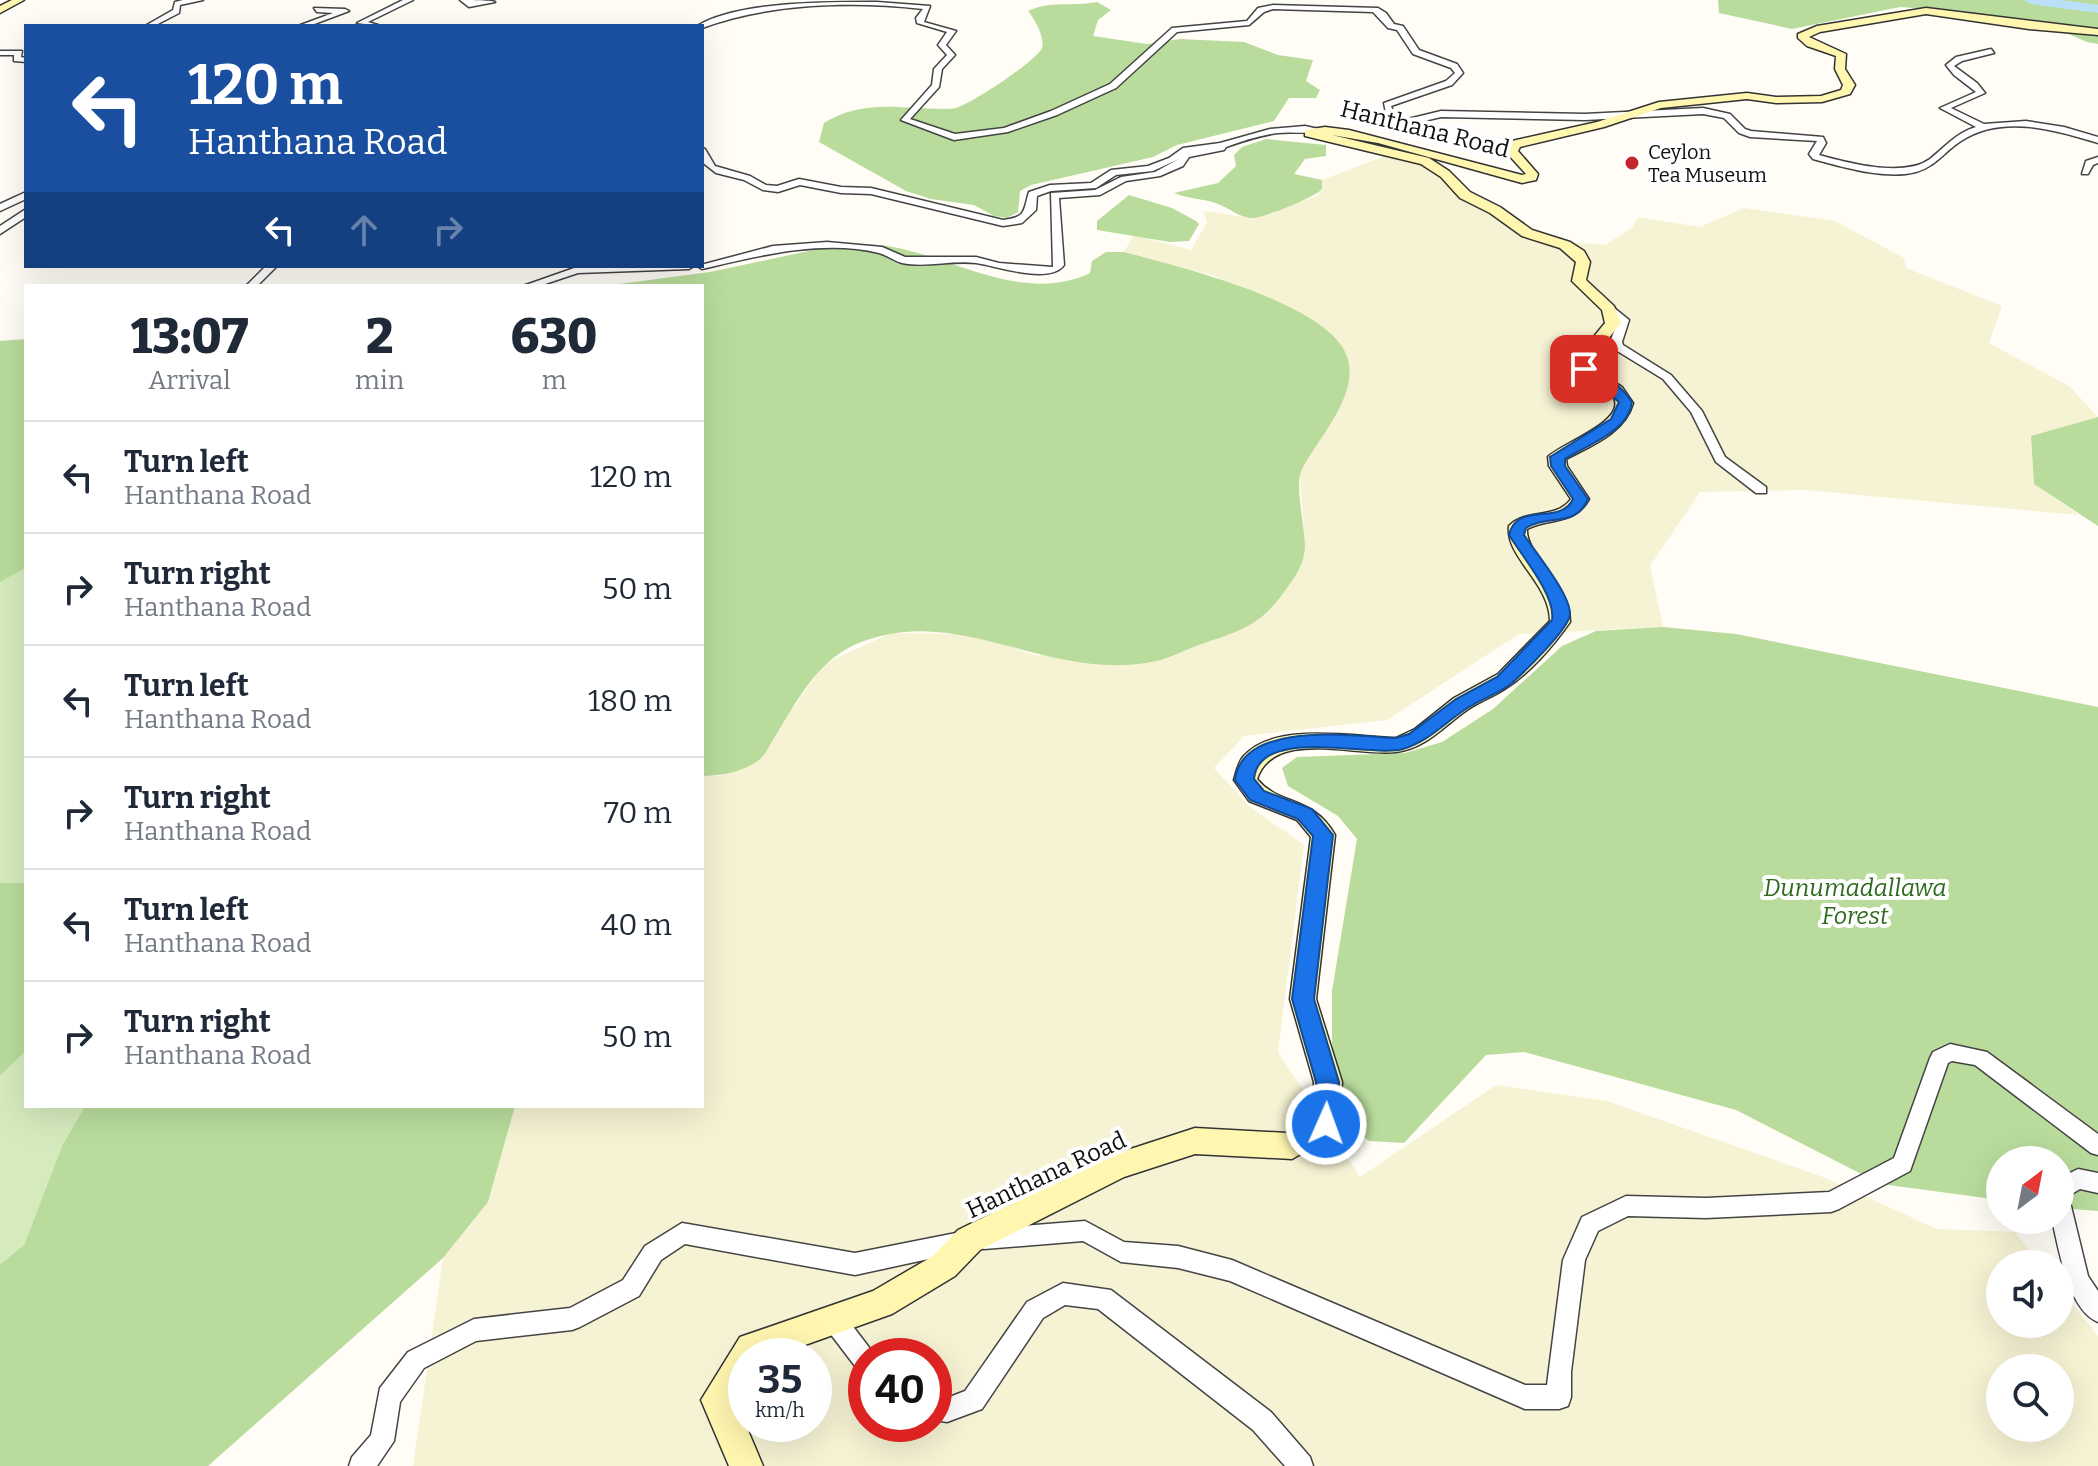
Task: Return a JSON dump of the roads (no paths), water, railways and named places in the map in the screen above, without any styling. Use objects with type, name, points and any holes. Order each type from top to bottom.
[{"type":"street","points":[[0,10],[19,0]]},
{"type":"street","points":[[153,24],[176,11],[177,3],[199,0]]},
{"type":"street","points":[[366,24],[361,23],[409,0]]},
{"type":"street","points":[[464,0],[469,5],[491,2]]},
{"type":"street","points":[[704,25],[722,16],[815,4],[901,2],[927,8],[920,18],[921,23],[952,31],[942,45],[951,55],[938,69],[936,85],[905,120],[954,137],[1005,130],[1093,97],[1113,86],[1160,40],[1175,30],[1249,23],[1261,10],[1288,5],[1375,10],[1391,26],[1400,28],[1416,52],[1454,66],[1459,73],[1449,83],[1387,105],[1390,116],[1397,120],[1421,121],[1441,114],[1554,117],[1668,111],[1716,113],[1727,116],[1742,131],[1750,134],[1820,139],[1822,143],[1813,154],[1816,157],[1889,172],[1912,170],[1936,161],[1956,139],[1983,127],[2003,124],[2032,126],[2098,140]]},
{"type":"street","points":[[308,24],[345,11],[317,10]]},
{"type":"street","name":"Hanthana Road","points":[[746,1466],[718,1400],[751,1348],[881,1303],[908,1290],[944,1266],[969,1240],[1116,1166],[1195,1141],[1292,1146],[1326,1124],[1328,1082],[1303,999],[1323,835],[1305,814],[1257,795],[1245,780],[1246,767],[1257,754],[1305,740],[1397,745],[1415,739],[1462,703],[1503,681],[1560,622],[1562,611],[1555,594],[1517,535],[1518,526],[1526,521],[1568,514],[1577,507],[1580,499],[1558,466],[1557,457],[1616,422],[1625,411],[1626,402],[1620,393],[1584,369],[1582,361],[1613,323],[1609,309],[1579,281],[1583,262],[1579,254],[1565,245],[1527,233],[1495,210],[1465,195],[1445,174],[1425,161],[1309,133],[1319,130],[1442,155],[1522,179],[1532,177],[1532,174],[1512,152],[1511,148],[1516,144],[1636,114],[1659,105],[1747,96],[1776,100],[1822,99],[1846,92],[1849,85],[1840,69],[1841,54],[1811,44],[1802,36],[1817,29],[1926,11],[2029,26],[2098,32]]},
{"type":"street","points":[[1983,127],[1944,108],[1981,93],[1976,86],[1954,73],[1950,65],[1959,59],[1991,51]]},
{"type":"street","points":[[0,53],[19,53],[17,59],[24,60]]},
{"type":"street","points":[[704,162],[712,170],[755,179],[763,187],[778,189],[799,182],[841,190],[871,191],[1003,223],[1019,221],[1031,210],[1032,194],[1050,188],[1093,186],[1114,172],[1150,169],[1172,160],[1183,151],[1222,145],[1264,130],[1287,127],[1319,130]]},
{"type":"street","points":[[704,266],[773,249],[827,245],[882,250],[903,260],[976,260],[1022,269],[1056,269],[1059,265],[1054,195],[1097,193],[1124,179],[1157,174],[1180,164],[1186,155],[1221,148],[1222,145]]},
{"type":"street","points":[[2085,172],[2089,163],[2098,160]]},
{"type":"street","points":[[0,208],[24,196]]},
{"type":"street","points":[[0,231],[24,213]]},
{"type":"street","points":[[253,284],[270,268]]},
{"type":"street","points":[[534,284],[577,270],[633,268]]},
{"type":"street","points":[[1609,309],[1624,320],[1616,342],[1618,347],[1667,377],[1696,411],[1720,459],[1761,490]]},
{"type":"street","points":[[361,1466],[382,1441],[389,1397],[416,1360],[474,1330],[572,1319],[631,1288],[653,1253],[682,1233],[855,1264],[969,1240],[1085,1231],[1121,1252],[1178,1257],[1232,1271],[1525,1397],[1559,1397],[1559,1372],[1574,1260],[1590,1224],[1626,1206],[1706,1208],[1831,1202],[1902,1164],[1940,1058],[1950,1052],[1980,1058],[2098,1146]]},
{"type":"street","points":[[2074,1181],[2078,1179],[2098,1183]]},
{"type":"street","points":[[2067,1234],[2078,1280],[2098,1311]]},
{"type":"street","points":[[952,1408],[973,1400],[1035,1310],[1063,1294],[1103,1298],[1262,1421],[1301,1466]]},
{"type":"street","points":[[834,1320],[848,1338]]},
{"type":"waterway","points":[[2031,0],[2098,9]]},
{"type":"place","name":"Ceylon Tea Museum","points":[[1632,163]]},
{"type":"park label","name":"Dunumadallawa Forest","points":[[1855,902]]}]
